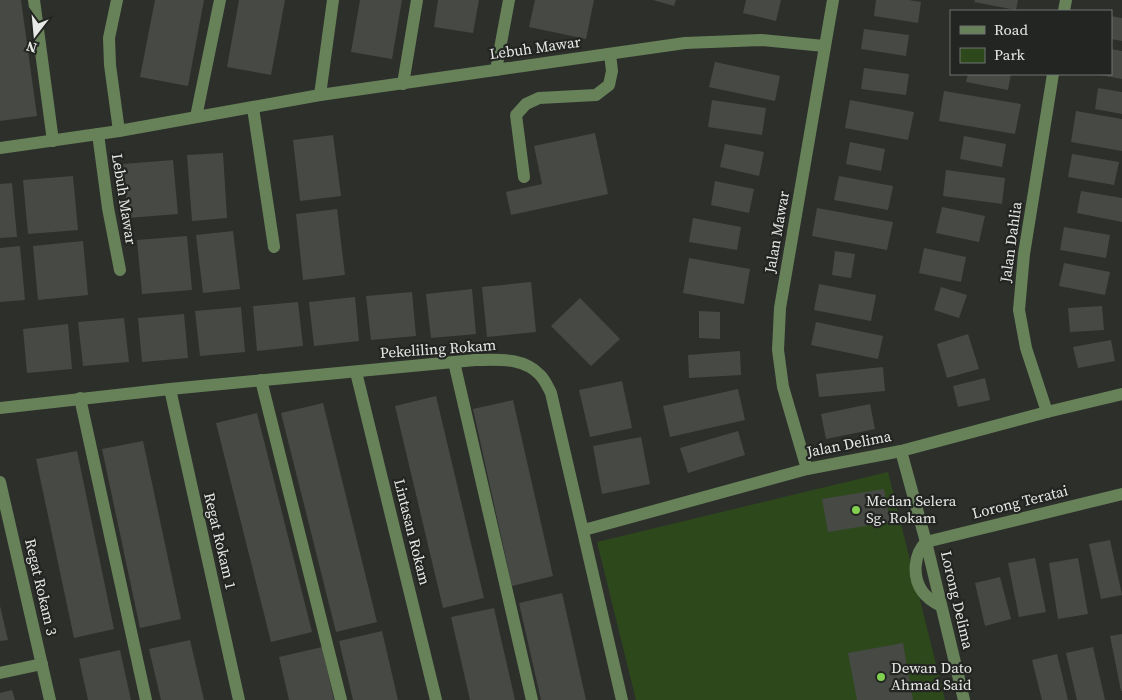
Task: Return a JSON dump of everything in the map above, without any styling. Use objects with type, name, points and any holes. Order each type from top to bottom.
[{"type":"street","points":[[34,0],[53,141]]},
{"type":"street","points":[[117,0],[109,38],[110,65],[119,131]]},
{"type":"street","points":[[196,117],[220,0]]},
{"type":"street","points":[[320,95],[333,0]]},
{"type":"street","points":[[403,84],[417,0]]},
{"type":"street","points":[[496,70],[509,0]]},
{"type":"street","name":"Jalan Mawar","points":[[807,469],[783,387],[778,350],[780,308],[833,0]]},
{"type":"street","name":"Lebuh Mawar","points":[[0,148],[119,131],[320,95],[685,43],[761,40],[824,46]]},
{"type":"street","points":[[524,177],[516,115],[526,104],[538,98],[596,95],[609,85],[612,71],[610,54]]},
{"type":"street","name":"Jalan Dahlia","points":[[1047,412],[1026,348],[1019,310],[1024,254],[1053,75]]},
{"type":"street","points":[[253,108],[274,247]]},
{"type":"street","name":"Lebuh Mawar","points":[[98,134],[108,208],[120,270]]},
{"type":"street","name":"Pekeliling Rokam","points":[[0,408],[80,398],[454,362],[506,360],[524,363],[541,376],[551,393],[622,700]]},
{"type":"street","points":[[454,362],[532,700]]},
{"type":"street","name":"Lintasan Rokam","points":[[356,372],[436,700]]},
{"type":"street","points":[[262,380],[341,700]]},
{"type":"street","name":"Regat Rokam 1","points":[[170,389],[239,700]]},
{"type":"street","name":"Jalan Delima","points":[[584,530],[807,469],[901,451],[1122,394]]},
{"type":"street","points":[[80,398],[146,700]]},
{"type":"street","name":"Lorong Delima","points":[[901,451],[926,542],[964,700]]},
{"type":"street","name":"Regat Rokam 3","points":[[0,482],[50,700]]},
{"type":"street","name":"Lorong Teratai","points":[[926,542],[1122,494]]},
{"type":"street","points":[[0,673],[42,664]]},
{"type":"green space","points":[[888,472],[945,700],[636,700],[597,542]]},
{"type":"building","points":[[0,0],[21,0],[37,116],[0,121]]},
{"type":"building","points":[[155,0],[204,0],[188,86],[140,77]]},
{"type":"building","points":[[239,0],[285,0],[271,75],[227,67]]},
{"type":"building","points":[[360,0],[402,0],[392,59],[351,52]]},
{"type":"building","points":[[438,0],[479,0],[473,33],[434,27]]},
{"type":"building","points":[[535,0],[594,0],[586,39],[529,27]]},
{"type":"building","points":[[653,0],[676,0],[674,6]]},
{"type":"building","points":[[746,0],[781,0],[776,21],[743,13]]},
{"type":"building","points":[[876,0],[921,2],[918,23],[874,16]]},
{"type":"building","points":[[975,0],[1018,0],[1016,10],[974,2]]},
{"type":"building","points":[[1112,16],[1122,18],[1122,41],[1112,39]]},
{"type":"building","points":[[864,29],[909,35],[906,56],[861,49]]},
{"type":"building","points":[[1112,49],[1122,51],[1122,79],[1100,75],[1112,75]]},
{"type":"building","points":[[715,62],[780,76],[775,101],[709,87]]},
{"type":"building","points":[[864,68],[909,74],[906,95],[861,89]]},
{"type":"building","points":[[968,75],[1011,75],[1008,90],[966,82]]},
{"type":"building","points":[[1098,88],[1122,92],[1122,114],[1095,109]]},
{"type":"building","points":[[944,91],[1021,104],[1015,134],[939,121]]},
{"type":"building","points":[[712,100],[766,108],[762,135],[708,127]]},
{"type":"building","points":[[850,100],[914,112],[908,140],[845,128]]},
{"type":"building","points":[[1076,111],[1122,119],[1122,151],[1071,142]]},
{"type":"building","points":[[595,133],[608,194],[511,215],[506,192],[542,184],[534,146]]},
{"type":"building","points":[[333,135],[341,196],[300,201],[293,140]]},
{"type":"building","points":[[964,136],[1006,144],[1002,167],[960,159]]},
{"type":"building","points":[[850,142],[885,149],[881,171],[846,164]]},
{"type":"building","points":[[725,144],[764,152],[759,176],[720,167]]},
{"type":"building","points":[[223,153],[227,218],[192,221],[187,155]]},
{"type":"building","points":[[1072,154],[1119,162],[1114,185],[1068,177]]},
{"type":"building","points":[[173,160],[178,214],[128,218],[123,164]]},
{"type":"building","points":[[946,170],[1005,178],[1002,204],[943,196]]},
{"type":"building","points":[[73,176],[78,230],[28,234],[23,180]]},
{"type":"building","points":[[839,176],[893,186],[888,210],[834,200]]},
{"type":"building","points":[[715,181],[754,189],[749,213],[711,205]]},
{"type":"building","points":[[12,183],[17,237],[0,238],[0,184]]},
{"type":"building","points":[[1081,191],[1122,198],[1122,222],[1077,213]]},
{"type":"building","points":[[942,207],[985,216],[979,242],[936,233]]},
{"type":"building","points":[[817,208],[893,222],[887,250],[812,236]]},
{"type":"building","points":[[337,209],[345,275],[303,280],[296,214]]},
{"type":"building","points":[[693,218],[741,227],[737,250],[689,242]]},
{"type":"building","points":[[1064,227],[1110,235],[1106,258],[1060,250]]},
{"type":"building","points":[[233,231],[240,289],[203,293],[196,235]]},
{"type":"building","points":[[187,236],[192,290],[142,294],[137,240]]},
{"type":"building","points":[[83,241],[88,295],[38,300],[33,246]]},
{"type":"building","points":[[20,246],[25,300],[0,302],[0,248]]},
{"type":"building","points":[[924,248],[966,257],[961,282],[919,273]]},
{"type":"building","points":[[835,251],[855,254],[851,278],[832,275]]},
{"type":"building","points":[[689,258],[750,269],[744,304],[683,293]]},
{"type":"building","points":[[1064,263],[1110,272],[1105,295],[1059,286]]},
{"type":"building","points":[[531,282],[536,332],[487,337],[482,287]]},
{"type":"building","points":[[819,284],[876,295],[871,321],[814,310]]},
{"type":"building","points":[[941,287],[967,295],[959,318],[934,310]]},
{"type":"building","points":[[472,289],[476,334],[431,338],[426,294]]},
{"type":"building","points":[[412,292],[416,336],[371,340],[366,296]]},
{"type":"building","points":[[355,297],[359,341],[314,346],[309,302]]},
{"type":"building","points":[[580,298],[620,339],[591,366],[551,326]]},
{"type":"building","points":[[298,302],[303,346],[257,351],[253,306]]},
{"type":"building","points":[[1102,306],[1104,330],[1070,332],[1068,308]]},
{"type":"building","points":[[241,307],[245,352],[200,356],[195,311]]},
{"type":"building","points":[[699,311],[720,312],[720,339],[699,338]]},
{"type":"building","points":[[184,314],[188,358],[142,362],[138,318]]},
{"type":"building","points":[[124,318],[129,362],[83,366],[78,322]]},
{"type":"building","points":[[816,322],[883,336],[878,359],[811,345]]},
{"type":"building","points":[[68,324],[72,369],[27,373],[23,329]]},
{"type":"building","points":[[968,334],[979,369],[947,378],[937,344]]},
{"type":"building","points":[[1111,340],[1115,361],[1078,368],[1073,347]]},
{"type":"building","points":[[740,351],[741,375],[689,378],[688,355]]},
{"type":"building","points":[[883,367],[885,391],[819,397],[816,374]]},
{"type":"building","points":[[985,378],[990,400],[958,407],[953,386]]},
{"type":"building","points":[[622,381],[632,428],[590,437],[579,390]]},
{"type":"building","points":[[738,389],[745,420],[670,437],[663,406]]},
{"type":"building","points":[[436,396],[484,598],[443,608],[395,406]]},
{"type":"building","points":[[513,400],[553,576],[512,586],[473,409]]},
{"type":"building","points":[[323,403],[377,622],[336,632],[281,413]]},
{"type":"building","points":[[870,404],[875,429],[826,439],[821,414]]},
{"type":"building","points":[[257,413],[312,632],[271,642],[216,423]]},
{"type":"building","points":[[738,431],[745,455],[688,473],[680,448]]},
{"type":"building","points":[[641,437],[650,484],[602,494],[593,446]]},
{"type":"building","points":[[143,441],[181,619],[140,628],[102,449]]},
{"type":"building","points":[[77,451],[114,629],[74,638],[36,459]]},
{"type":"building","name":"Medan Selera Sg. Rokam","points":[[884,489],[890,522],[828,532],[822,499]]},
{"type":"building","points":[[1110,540],[1122,595],[1101,599],[1089,544]]},
{"type":"building","points":[[1035,558],[1046,612],[1019,617],[1008,563]]},
{"type":"building","points":[[1078,558],[1088,614],[1058,619],[1049,563]]},
{"type":"building","points":[[1000,577],[1011,619],[985,626],[975,583]]},
{"type":"building","points":[[562,593],[586,700],[541,700],[519,603]]},
{"type":"building","points":[[0,606],[8,640],[0,641]]},
{"type":"building","points":[[494,608],[515,700],[470,700],[451,617]]},
{"type":"building","points":[[382,631],[398,700],[353,700],[339,641]]},
{"type":"building","points":[[1122,634],[1122,691],[1121,691],[1110,636]]},
{"type":"building","points":[[190,640],[204,700],[161,700],[149,649]]},
{"type":"building","name":"Dewan Dato Ahmad Said","points":[[903,643],[913,700],[857,700],[848,653]]},
{"type":"building","points":[[322,647],[334,700],[289,700],[279,657]]},
{"type":"building","points":[[1093,647],[1105,700],[1077,700],[1066,653]]},
{"type":"building","points":[[120,650],[131,700],[88,700],[79,659]]},
{"type":"building","points":[[1057,654],[1068,700],[1042,700],[1032,660]]},
{"type":"building","points":[[12,690],[15,700],[0,700],[0,693]]},
{"type":"place","name":"Medan Selera Sg. Rokam","points":[[856,510]]},
{"type":"place","name":"Dewan Dato Ahmad Said","points":[[881,677]]}]
